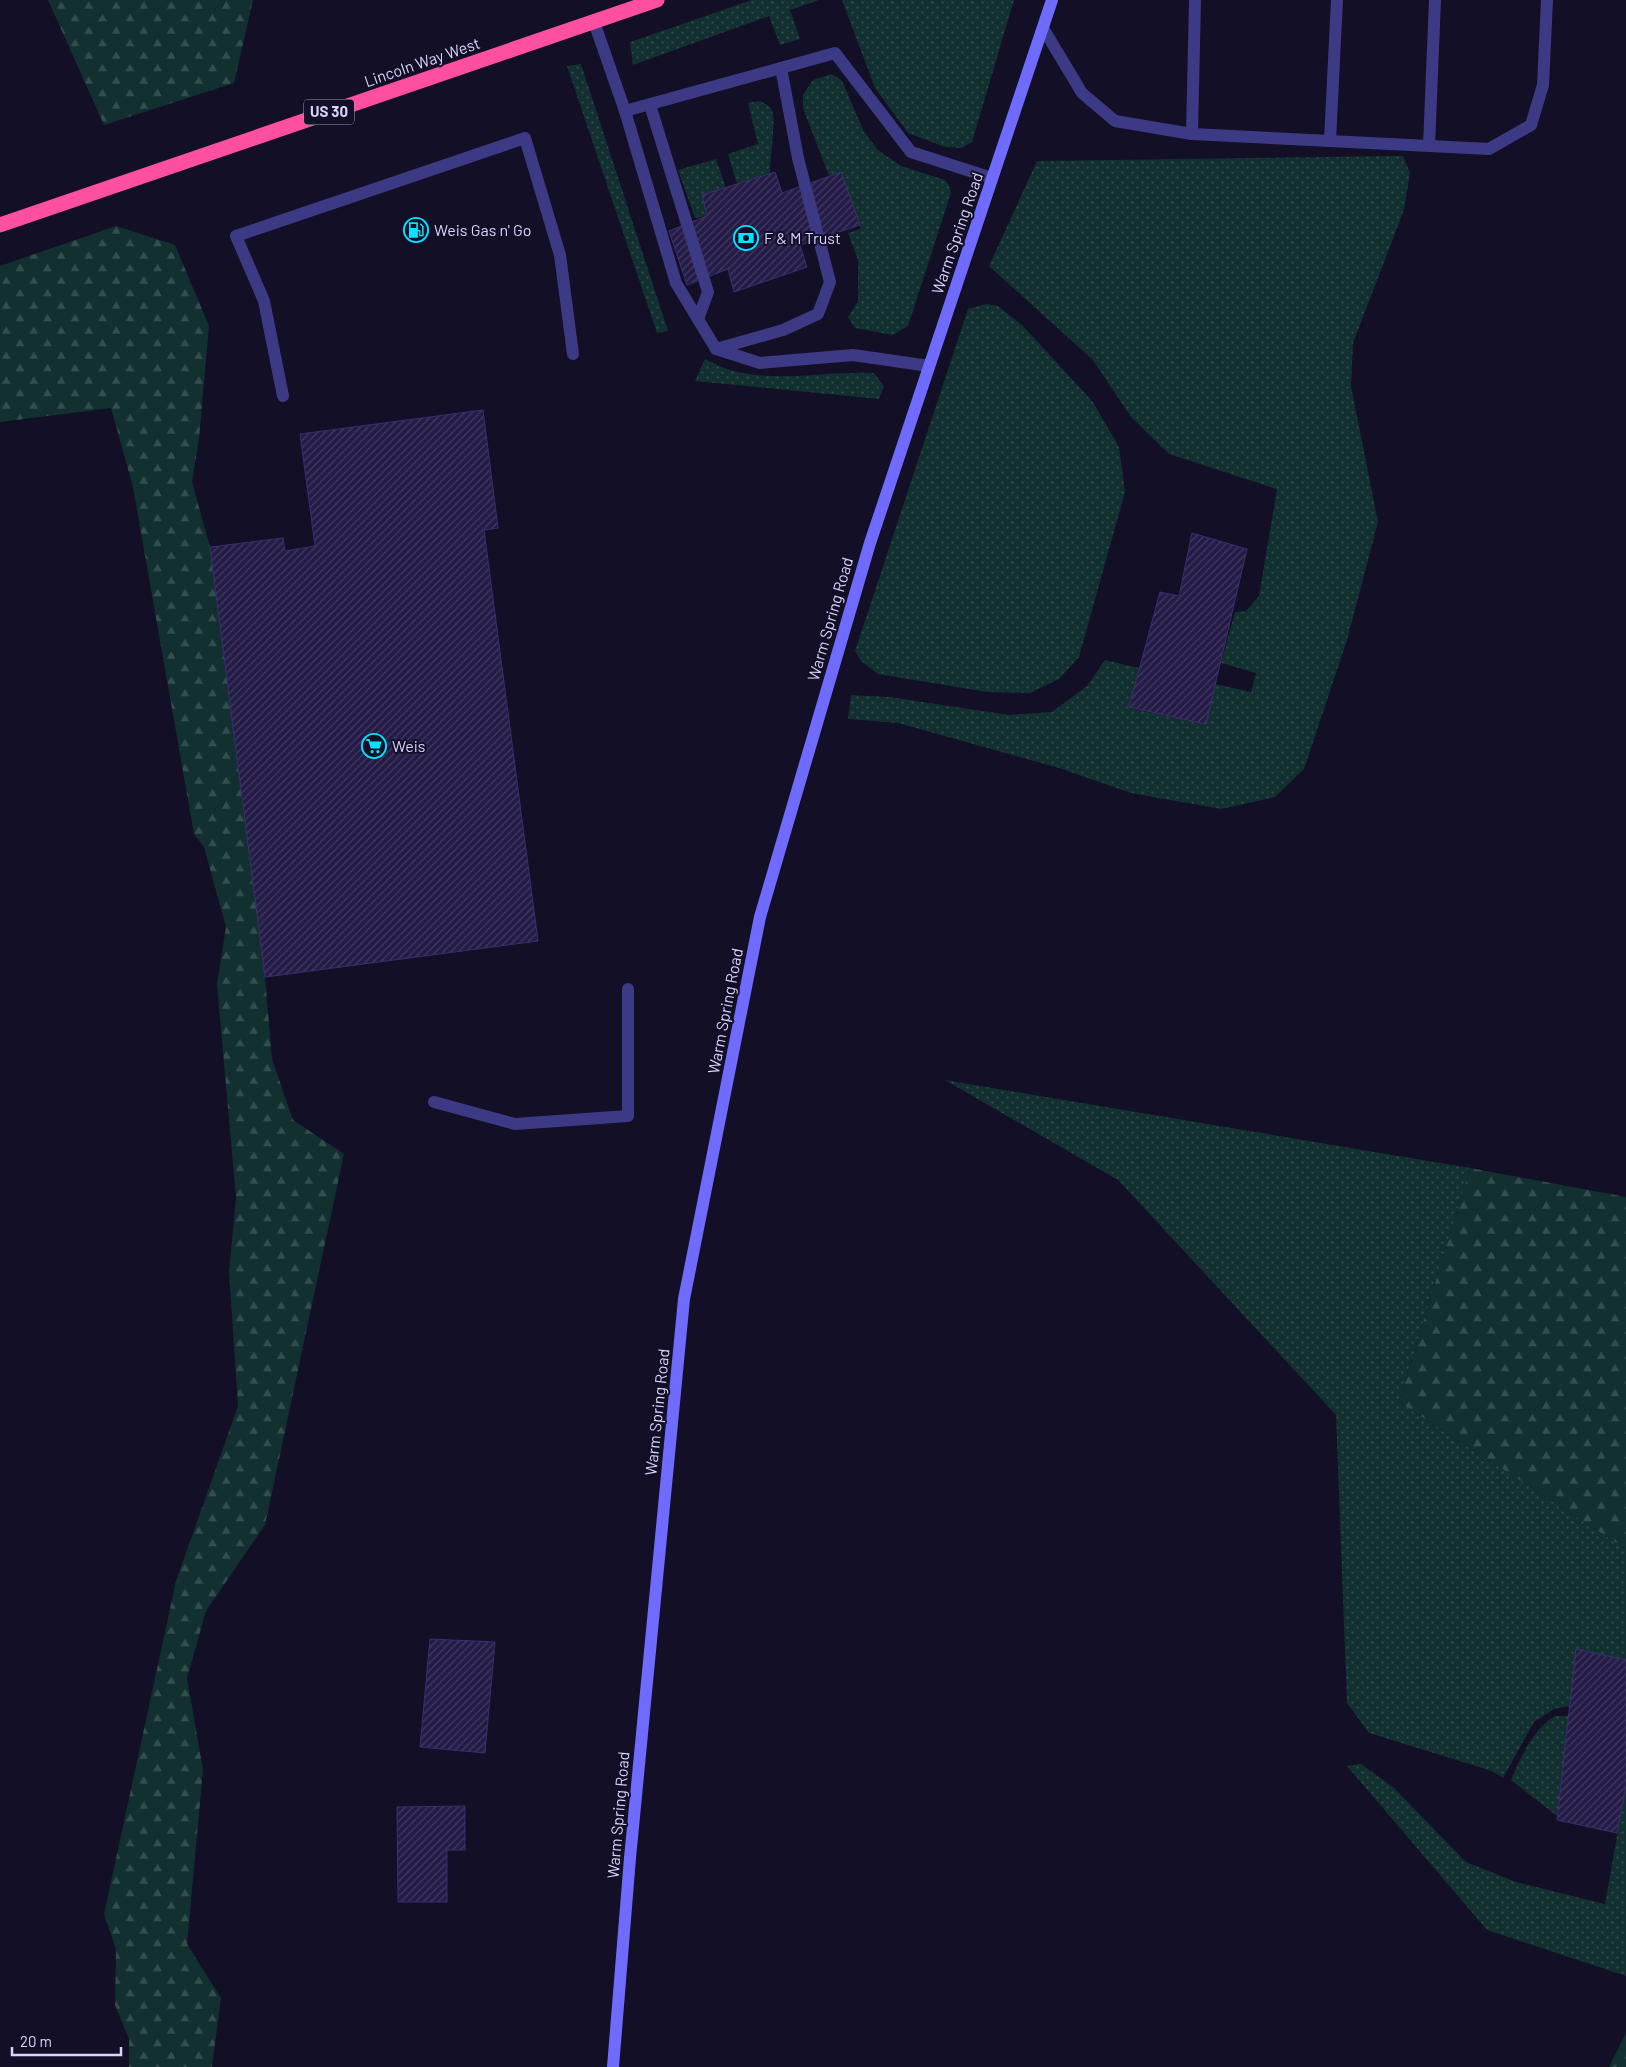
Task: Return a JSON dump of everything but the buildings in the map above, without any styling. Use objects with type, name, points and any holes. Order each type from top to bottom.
[{"type":"highway","name":"Lincoln Way West","points":[[0,225],[657,0]]},
{"type":"main road","name":"Warm Spring Road","points":[[613,2067],[630,1858],[684,1300],[760,917],[870,543],[1052,0]]},
{"type":"lane","points":[[1192,134],[1195,0]]},
{"type":"lane","points":[[1330,141],[1337,0]]},
{"type":"lane","points":[[1429,146],[1435,0]]},
{"type":"lane","points":[[1043,28],[1082,93],[1114,121],[1192,134],[1489,149],[1531,125],[1543,85],[1546,0]]},
{"type":"lane","points":[[594,22],[625,111],[676,283],[716,349],[760,362],[853,355],[929,366]]},
{"type":"lane","points":[[625,111],[835,54],[911,152],[992,178]]},
{"type":"lane","points":[[716,349],[783,330],[818,314],[830,282],[798,158],[781,68]]},
{"type":"lane","points":[[650,104],[708,292],[698,319]]},
{"type":"lane","points":[[283,396],[264,301],[236,236],[525,138],[560,256],[574,354]]},
{"type":"lane","points":[[434,1102],[515,1124],[628,1116],[628,989]]},
{"type":"green space","points":[[48,0],[253,0],[234,83],[104,125]]},
{"type":"green space","points":[[752,0],[819,0],[790,10],[800,39],[780,45],[769,16],[633,65],[630,42]]},
{"type":"green space","points":[[842,0],[1014,0],[972,142],[962,148],[945,147],[908,133],[875,88]]},
{"type":"green space","points":[[581,64],[668,331],[657,333],[567,66]]},
{"type":"green space","points":[[832,74],[842,81],[864,132],[878,150],[901,166],[945,180],[950,187],[951,193],[908,326],[893,335],[855,328],[848,317],[858,301],[858,260],[848,233],[860,229],[860,225],[841,172],[829,176],[803,108],[803,95],[813,80]]},
{"type":"green space","points":[[759,101],[765,103],[772,110],[773,115],[770,173],[737,184],[728,154],[758,144],[748,103]]},
{"type":"green space","points":[[1403,156],[1410,173],[1404,210],[1353,343],[1351,386],[1378,522],[1347,640],[1304,769],[1275,797],[1221,809],[1131,793],[1059,768],[898,723],[848,719],[851,695],[890,697],[1009,715],[1052,712],[1087,686],[1105,660],[1139,668],[1129,708],[1205,724],[1215,684],[1251,692],[1256,673],[1221,663],[1235,612],[1246,611],[1259,596],[1277,489],[1169,454],[1131,417],[1093,360],[989,266],[1037,161]]},
{"type":"green space","points":[[716,159],[726,188],[702,195],[707,216],[695,218],[678,170]]},
{"type":"green space","points":[[116,226],[175,245],[209,326],[199,439],[192,482],[210,547],[265,977],[272,1059],[293,1120],[344,1154],[265,1525],[206,1611],[187,1678],[203,1770],[187,1944],[221,1998],[212,2067],[129,2067],[129,2039],[115,2005],[116,1949],[104,1914],[176,1581],[238,1406],[229,1272],[236,1198],[217,984],[226,927],[204,847],[194,834],[133,487],[111,408],[0,422],[0,266]]},
{"type":"green space","points":[[986,304],[998,306],[1023,326],[1093,402],[1119,447],[1125,492],[1079,657],[1059,679],[1030,693],[987,692],[878,674],[861,661],[855,651],[968,309]]},
{"type":"green space","points":[[705,359],[725,368],[766,376],[874,373],[884,386],[879,399],[695,381]]},
{"type":"green space","points":[[945,1080],[1470,1168],[1399,1402],[1626,1549],[1626,1660],[1570,1706],[1554,1709],[1534,1722],[1503,1778],[1492,1771],[1369,1733],[1347,1703],[1336,1415],[1118,1180]]},
{"type":"green space","points":[[1470,1168],[1626,1197],[1626,1549],[1399,1402]]},
{"type":"green space","points":[[1555,1716],[1569,1716],[1557,1816],[1511,1780],[1534,1736],[1540,1728]]},
{"type":"green space","points":[[1361,1764],[1394,1788],[1466,1862],[1516,1882],[1605,1904],[1626,1785],[1626,1976],[1487,1930],[1347,1766]]},
{"type":"green space","points":[[1626,2033],[1626,2067],[1609,2067]]},
{"type":"place","name":"Weis Gas n' Go","points":[[416,230]]},
{"type":"place","name":"F & M Trust","points":[[746,238]]},
{"type":"place","name":"Weis","points":[[374,746]]}]
